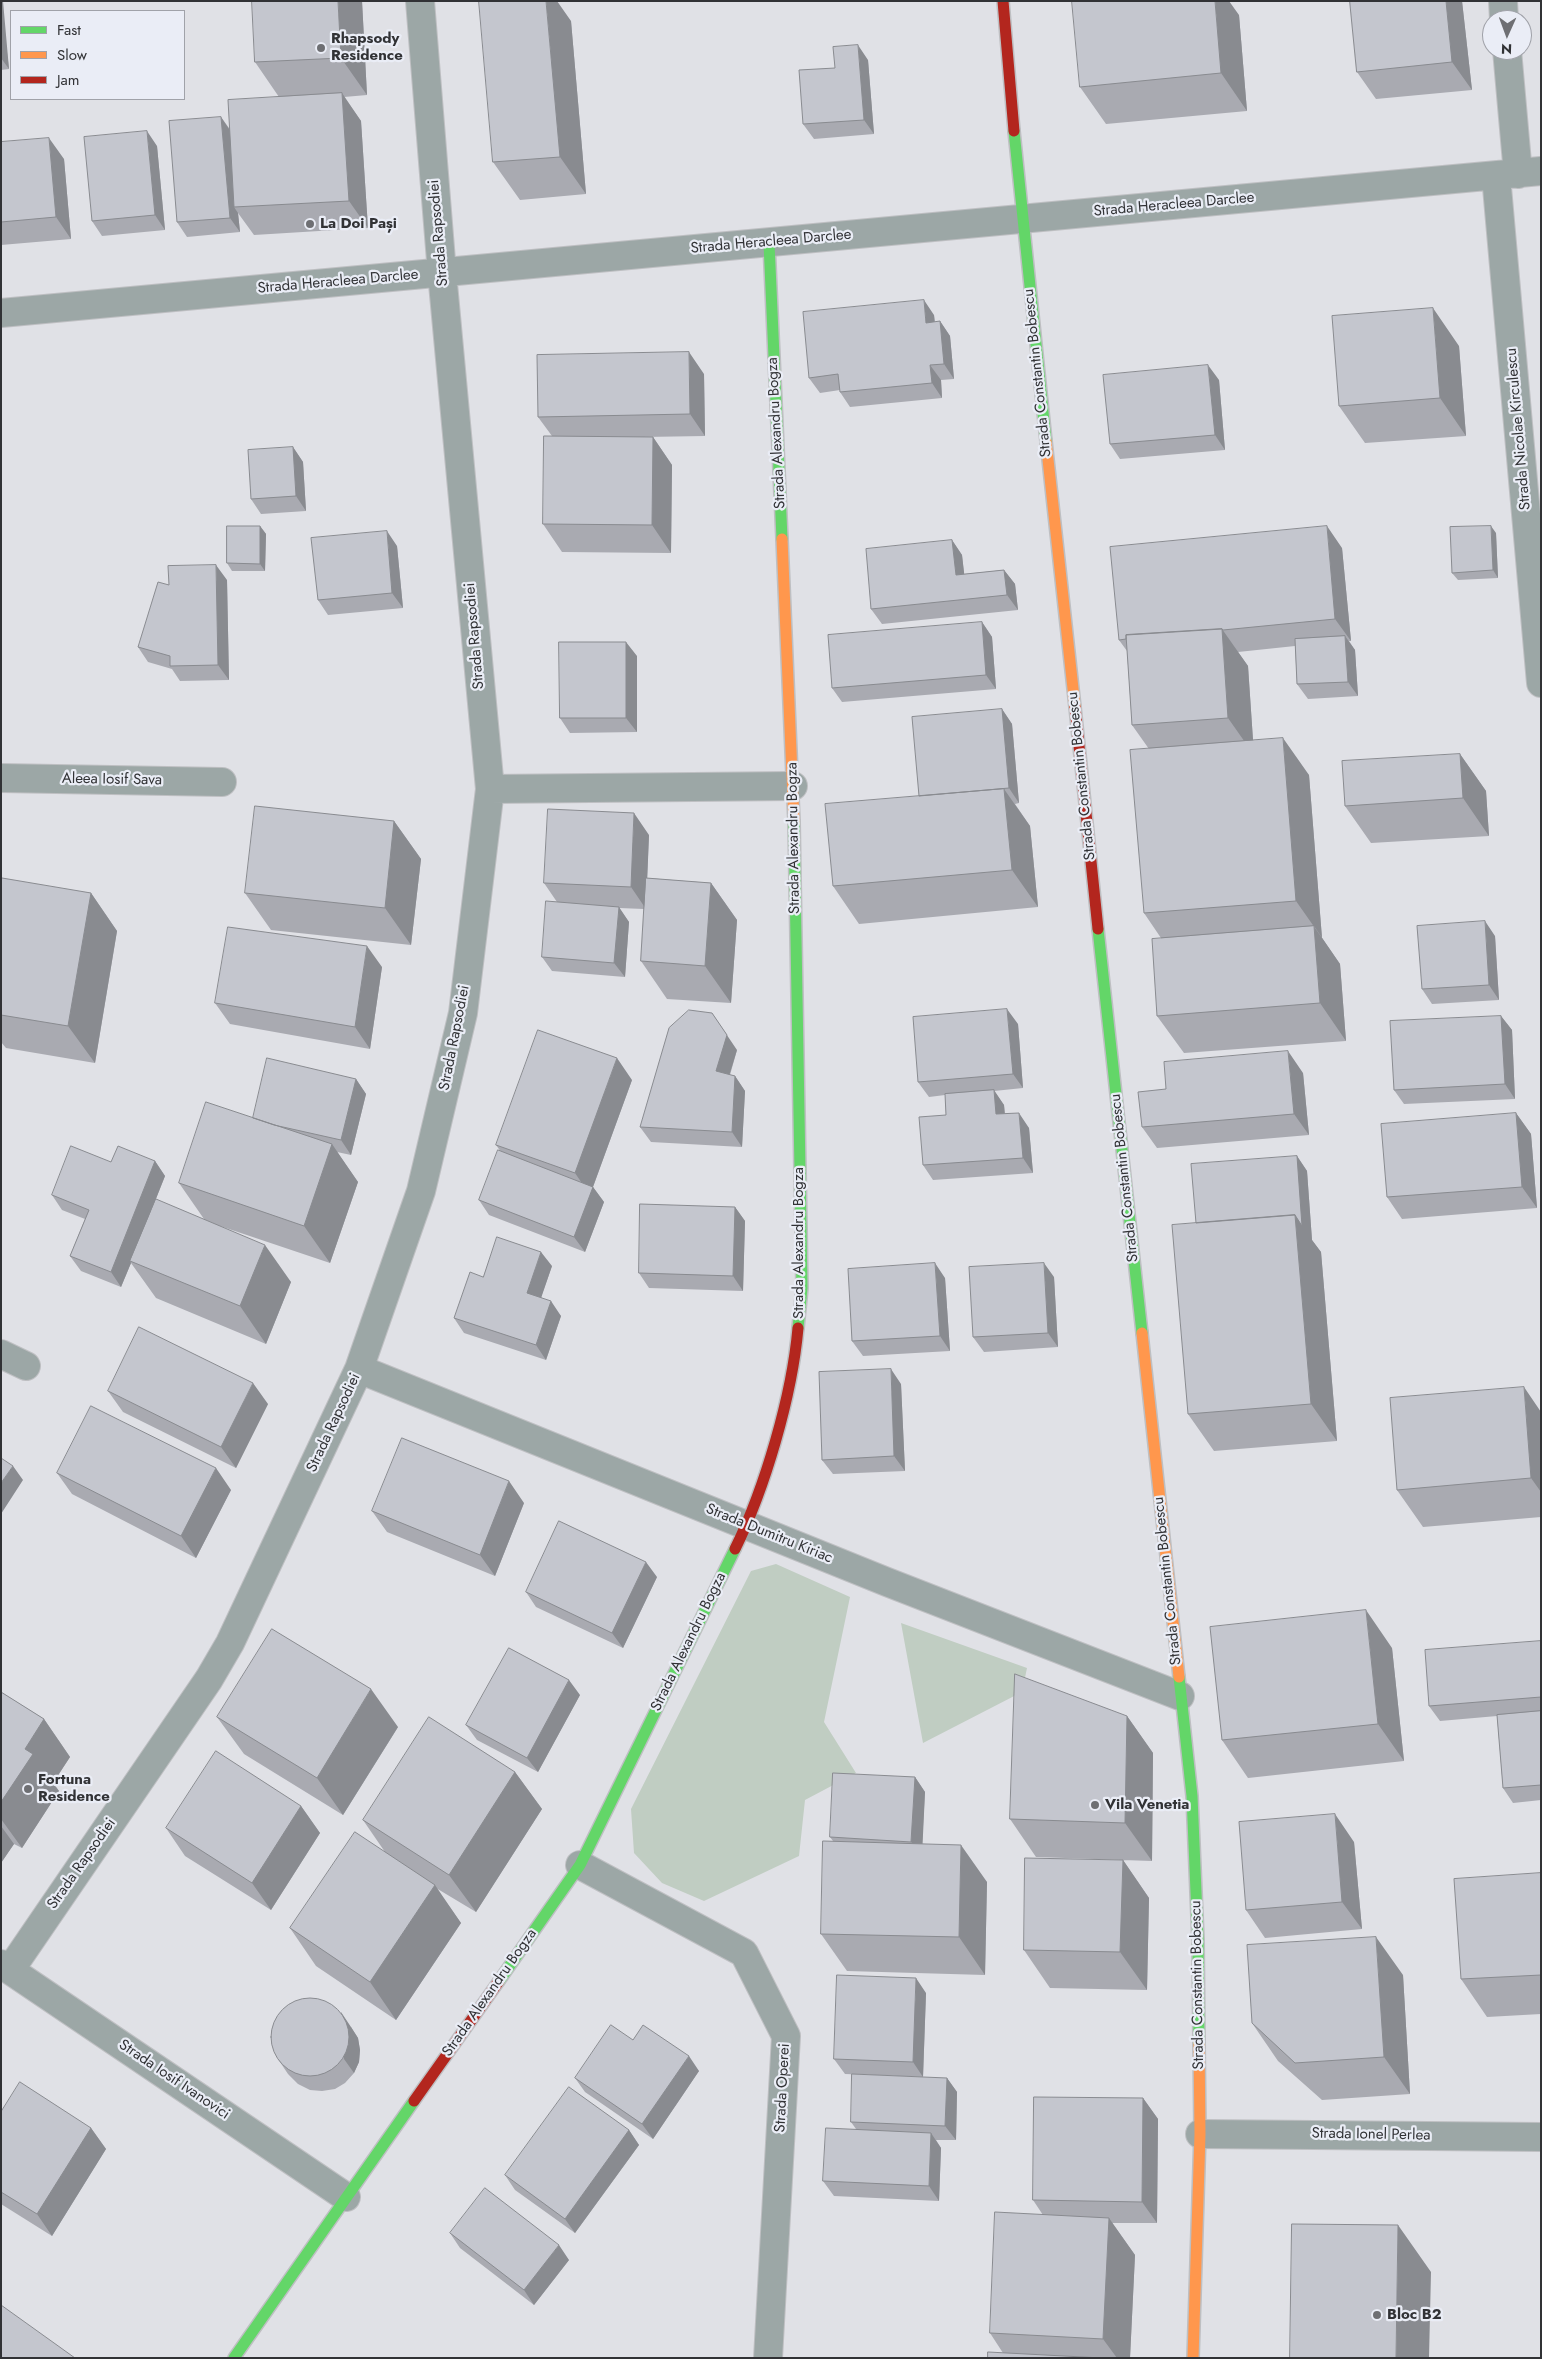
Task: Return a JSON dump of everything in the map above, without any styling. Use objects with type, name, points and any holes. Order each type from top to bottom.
[{"type":"street","name":"Strada Rapsodiei","points":[[6,1967],[210,1678],[230,1643],[359,1369],[421,1191],[463,1013],[490,789],[442,273],[420,1]]},
{"type":"street","name":"Strada Constantin Bobescu","points":[[1003,1],[1022,220],[1192,1806],[1198,1940],[1200,2134],[1193,2358]]},
{"type":"street","name":"Strada Nicolae Kirculescu","points":[[1508,60],[1518,173],[1541,683]]},
{"type":"street","name":"Strada Heracleea Darclee","points":[[1,314],[1518,173]]},
{"type":"street","name":"Strada Alexandru Bogza","points":[[240,2356],[346,2197],[580,1865],[746,1525],[781,1422],[797,1344],[802,1288],[793,786],[769,243]]},
{"type":"street","name":"Aleea Iosif Sava","points":[[1,778],[222,782]]},
{"type":"street","points":[[490,789],[793,786]]},
{"type":"street","points":[[1,1354],[26,1366]]},
{"type":"street","name":"Strada Dumitru Kiriac","points":[[359,1369],[887,1582],[1180,1696]]},
{"type":"street","name":"Strada Operei","points":[[580,1865],[744,1953],[786,2036],[768,2358]]},
{"type":"street","name":"Strada Iosif Ivanovici","points":[[6,1967],[346,2197]]},
{"type":"street","name":"Strada Ionel Perlea","points":[[1200,2134],[1541,2137]]},
{"type":"shaded area","points":[[776,1564],[850,1597],[824,1722],[856,1773],[805,1800],[799,1856],[704,1901],[662,1883],[634,1853],[631,1809],[751,1571]]},
{"type":"shaded area","points":[[901,1623],[1027,1668],[1022,1692],[923,1743]]},
{"type":"building","points":[[252,1],[338,1],[341,58],[255,62]]},
{"type":"building","points":[[479,1],[546,1],[560,157],[493,162]]},
{"type":"building","points":[[1072,1],[1215,1],[1221,73],[1080,87]]},
{"type":"building","points":[[1350,1],[1446,1],[1452,62],[1357,72]]},
{"type":"building","points":[[858,45],[864,120],[803,124],[799,70],[835,68],[833,47]]},
{"type":"building","points":[[342,93],[349,201],[234,207],[228,100]]},
{"type":"building","points":[[221,117],[230,218],[177,222],[169,121]]},
{"type":"building","points":[[147,131],[155,215],[92,221],[84,137]]},
{"type":"building","points":[[49,138],[56,217],[1,222],[1,142]]},
{"type":"building","points":[[924,300],[926,323],[940,321],[944,364],[930,365],[932,383],[840,392],[838,374],[809,378],[803,312]]},
{"type":"building","points":[[1433,308],[1440,398],[1339,406],[1332,316]]},
{"type":"building","points":[[689,352],[690,414],[538,417],[537,355]]},
{"type":"building","points":[[1208,365],[1215,435],[1110,444],[1103,375]]},
{"type":"building","points":[[544,436],[653,437],[652,525],[543,524]]},
{"type":"building","points":[[293,447],[296,496],[251,499],[248,450]]},
{"type":"building","points":[[227,526],[260,526],[260,564],[227,563]]},
{"type":"building","points":[[1327,526],[1335,619],[1223,630],[1126,635],[1126,639],[1119,640],[1110,547]]},
{"type":"building","points":[[1491,526],[1493,570],[1452,573],[1450,527]]},
{"type":"building","points":[[387,531],[392,593],[318,600],[311,538]]},
{"type":"building","points":[[952,540],[956,575],[1004,570],[1007,595],[871,609],[866,549]]},
{"type":"building","points":[[216,565],[218,665],[170,666],[170,656],[138,647],[158,582],[169,585],[168,566]]},
{"type":"building","points":[[982,622],[986,675],[832,688],[828,635]]},
{"type":"building","points":[[1222,629],[1228,718],[1132,725],[1126,635]]},
{"type":"building","points":[[1345,636],[1348,682],[1297,684],[1295,639]]},
{"type":"building","points":[[559,642],[626,642],[626,718],[560,718]]},
{"type":"building","points":[[1002,709],[1009,788],[919,796],[912,717]]},
{"type":"building","points":[[1283,738],[1296,901],[1144,913],[1130,750]]},
{"type":"building","points":[[1460,754],[1463,798],[1345,806],[1342,761]]},
{"type":"building","points":[[1004,789],[1012,870],[833,886],[825,804]]},
{"type":"building","points":[[255,806],[394,821],[385,908],[245,893]]},
{"type":"building","points":[[548,809],[634,813],[631,887],[544,883]]},
{"type":"building","points":[[2,878],[91,893],[68,1026],[1,1015]]},
{"type":"building","points":[[646,878],[711,883],[705,966],[641,961]]},
{"type":"building","points":[[546,901],[619,907],[614,963],[542,957]]},
{"type":"building","points":[[1485,921],[1489,985],[1422,989],[1417,926]]},
{"type":"building","points":[[1314,926],[1320,1003],[1157,1016],[1152,939]]},
{"type":"building","points":[[228,927],[367,946],[355,1027],[215,1003]]},
{"type":"building","points":[[1007,1009],[1013,1074],[918,1082],[913,1017]]},
{"type":"building","points":[[689,1010],[712,1013],[727,1035],[716,1071],[735,1076],[732,1132],[640,1127],[669,1028]]},
{"type":"building","points":[[1501,1016],[1505,1084],[1394,1090],[1390,1021]]},
{"type":"building","points":[[538,1030],[617,1058],[575,1173],[496,1145]]},
{"type":"building","points":[[1288,1051],[1294,1114],[1142,1127],[1138,1092],[1166,1089],[1164,1062]]},
{"type":"building","points":[[267,1058],[356,1079],[341,1140],[274,1125],[253,1118]]},
{"type":"building","points":[[994,1090],[996,1114],[1019,1113],[1023,1158],[923,1165],[919,1117],[946,1115],[945,1094]]},
{"type":"building","points":[[206,1102],[332,1144],[304,1226],[179,1183]]},
{"type":"building","points":[[1516,1113],[1522,1187],[1387,1197],[1381,1124]]},
{"type":"building","points":[[71,1146],[111,1162],[118,1146],[155,1161],[111,1272],[70,1256],[89,1210],[52,1195]]},
{"type":"building","points":[[498,1150],[593,1187],[574,1237],[479,1200]]},
{"type":"building","points":[[1297,1156],[1302,1226],[1295,1215],[1196,1223],[1191,1164]]},
{"type":"building","points":[[156,1199],[265,1245],[240,1306],[130,1261]]},
{"type":"building","points":[[640,1204],[735,1207],[733,1276],[639,1273]]},
{"type":"building","points":[[1295,1215],[1311,1404],[1188,1414],[1172,1225]]},
{"type":"building","points":[[497,1237],[541,1252],[527,1293],[551,1301],[536,1345],[454,1318],[470,1272],[483,1277]]},
{"type":"building","points":[[935,1263],[940,1336],[852,1341],[848,1269]]},
{"type":"building","points":[[1044,1263],[1048,1333],[973,1337],[969,1267]]},
{"type":"building","points":[[139,1327],[253,1383],[221,1447],[108,1391]]},
{"type":"building","points":[[891,1369],[894,1456],[822,1460],[819,1372]]},
{"type":"building","points":[[1524,1387],[1531,1478],[1397,1490],[1390,1398]]},
{"type":"building","points":[[91,1406],[216,1468],[181,1536],[57,1473]]},
{"type":"building","points":[[402,1438],[509,1481],[480,1555],[372,1511]]},
{"type":"building","points":[[1,1458],[13,1466],[1,1483]]},
{"type":"building","points":[[559,1521],[646,1562],[612,1633],[526,1592]]},
{"type":"building","points":[[1366,1610],[1378,1724],[1222,1740],[1210,1627]]},
{"type":"building","points":[[272,1629],[371,1689],[317,1778],[217,1717]]},
{"type":"building","points":[[1541,1641],[1541,1697],[1429,1706],[1425,1650]]},
{"type":"building","points":[[509,1648],[569,1680],[527,1758],[466,1725]]},
{"type":"building","points":[[1015,1674],[1127,1716],[1125,1823],[1010,1819]]},
{"type":"building","points":[[1,1692],[44,1719],[25,1749],[33,1754],[1,1802]]},
{"type":"building","points":[[1541,1711],[1541,1785],[1503,1788],[1497,1715]]},
{"type":"building","points":[[429,1717],[515,1772],[449,1875],[363,1820]]},
{"type":"building","points":[[216,1751],[301,1806],[252,1883],[166,1828]]},
{"type":"building","points":[[833,1773],[915,1777],[911,1842],[830,1837]]},
{"type":"building","points":[[1335,1814],[1342,1902],[1246,1910],[1239,1822]]},
{"type":"building","points":[[355,1832],[435,1885],[370,1982],[290,1928]]},
{"type":"building","points":[[823,1841],[961,1845],[959,1937],[821,1934]]},
{"type":"building","points":[[1025,1858],[1123,1860],[1120,1952],[1024,1950]]},
{"type":"building","points":[[1541,1873],[1541,1975],[1461,1979],[1454,1879]]},
{"type":"building","points":[[1376,1937],[1384,2057],[1295,2063],[1252,2023],[1247,1945]]},
{"type":"building","points":[[837,1975],[916,1978],[913,2062],[834,2059]]},
{"type":"building","points":[[310,1998],[325,2001],[338,2009],[346,2022],[349,2037],[346,2052],[338,2065],[325,2073],[310,2076],[295,2073],[282,2065],[274,2052],[271,2037],[274,2022],[282,2009],[295,2001]]},
{"type":"building","points":[[611,2025],[633,2040],[643,2025],[689,2056],[642,2124],[575,2078]]},
{"type":"building","points":[[852,2074],[947,2078],[945,2126],[851,2122]]},
{"type":"building","points":[[20,2082],[91,2128],[37,2214],[1,2192],[1,2112]]},
{"type":"building","points":[[569,2087],[629,2130],[565,2219],[505,2175]]},
{"type":"building","points":[[1034,2097],[1143,2098],[1142,2202],[1033,2200]]},
{"type":"building","points":[[826,2128],[931,2133],[929,2186],[823,2181]]},
{"type":"building","points":[[485,2188],[559,2245],[524,2290],[450,2233]]},
{"type":"building","points":[[995,2212],[1109,2218],[1103,2339],[990,2333]]},
{"type":"building","points":[[1292,2224],[1398,2225],[1396,2358],[1290,2358]]},
{"type":"building","points":[[1,2305],[75,2358],[1,2358]]},
{"type":"building","points":[[988,2352],[1102,2358],[988,2358]]},
{"type":"traffic: fast","points":[[1014,131],[1046,441]]},
{"type":"traffic: fast","points":[[769,243],[782,539]]},
{"type":"traffic: fast","points":[[794,822],[802,1288],[798,1328]]},
{"type":"traffic: fast","points":[[1098,929],[1142,1333]]},
{"type":"traffic: fast","points":[[499,1981],[580,1865],[735,1549]]},
{"type":"traffic: fast","points":[[1179,1677],[1192,1796],[1198,1940],[1199,2043]]},
{"type":"traffic: fast","points":[[234,2358],[414,2101]]},
{"type":"traffic: slow","points":[[1046,441],[1075,707]]},
{"type":"traffic: slow","points":[[782,539],[794,822]]},
{"type":"traffic: slow","points":[[1142,1333],[1179,1677]]},
{"type":"traffic: slow","points":[[1193,2358],[1200,2134],[1199,2043]]},
{"type":"traffic: jam","points":[[1003,1],[1014,131]]},
{"type":"traffic: jam","points":[[1075,707],[1098,929]]},
{"type":"traffic: jam","points":[[735,1549],[757,1498],[776,1441],[790,1383],[798,1328]]},
{"type":"traffic: jam","points":[[414,2101],[499,1981]]},
{"type":"place","name":"Rhapsody Residence","points":[[321,48]]},
{"type":"place","name":"La Doi Pași","points":[[310,224]]},
{"type":"place","name":"Fortuna Residence","points":[[28,1789]]},
{"type":"place","name":"Vila Venetia","points":[[1095,1805]]},
{"type":"place","name":"Bloc B2","points":[[1377,2315]]}]
